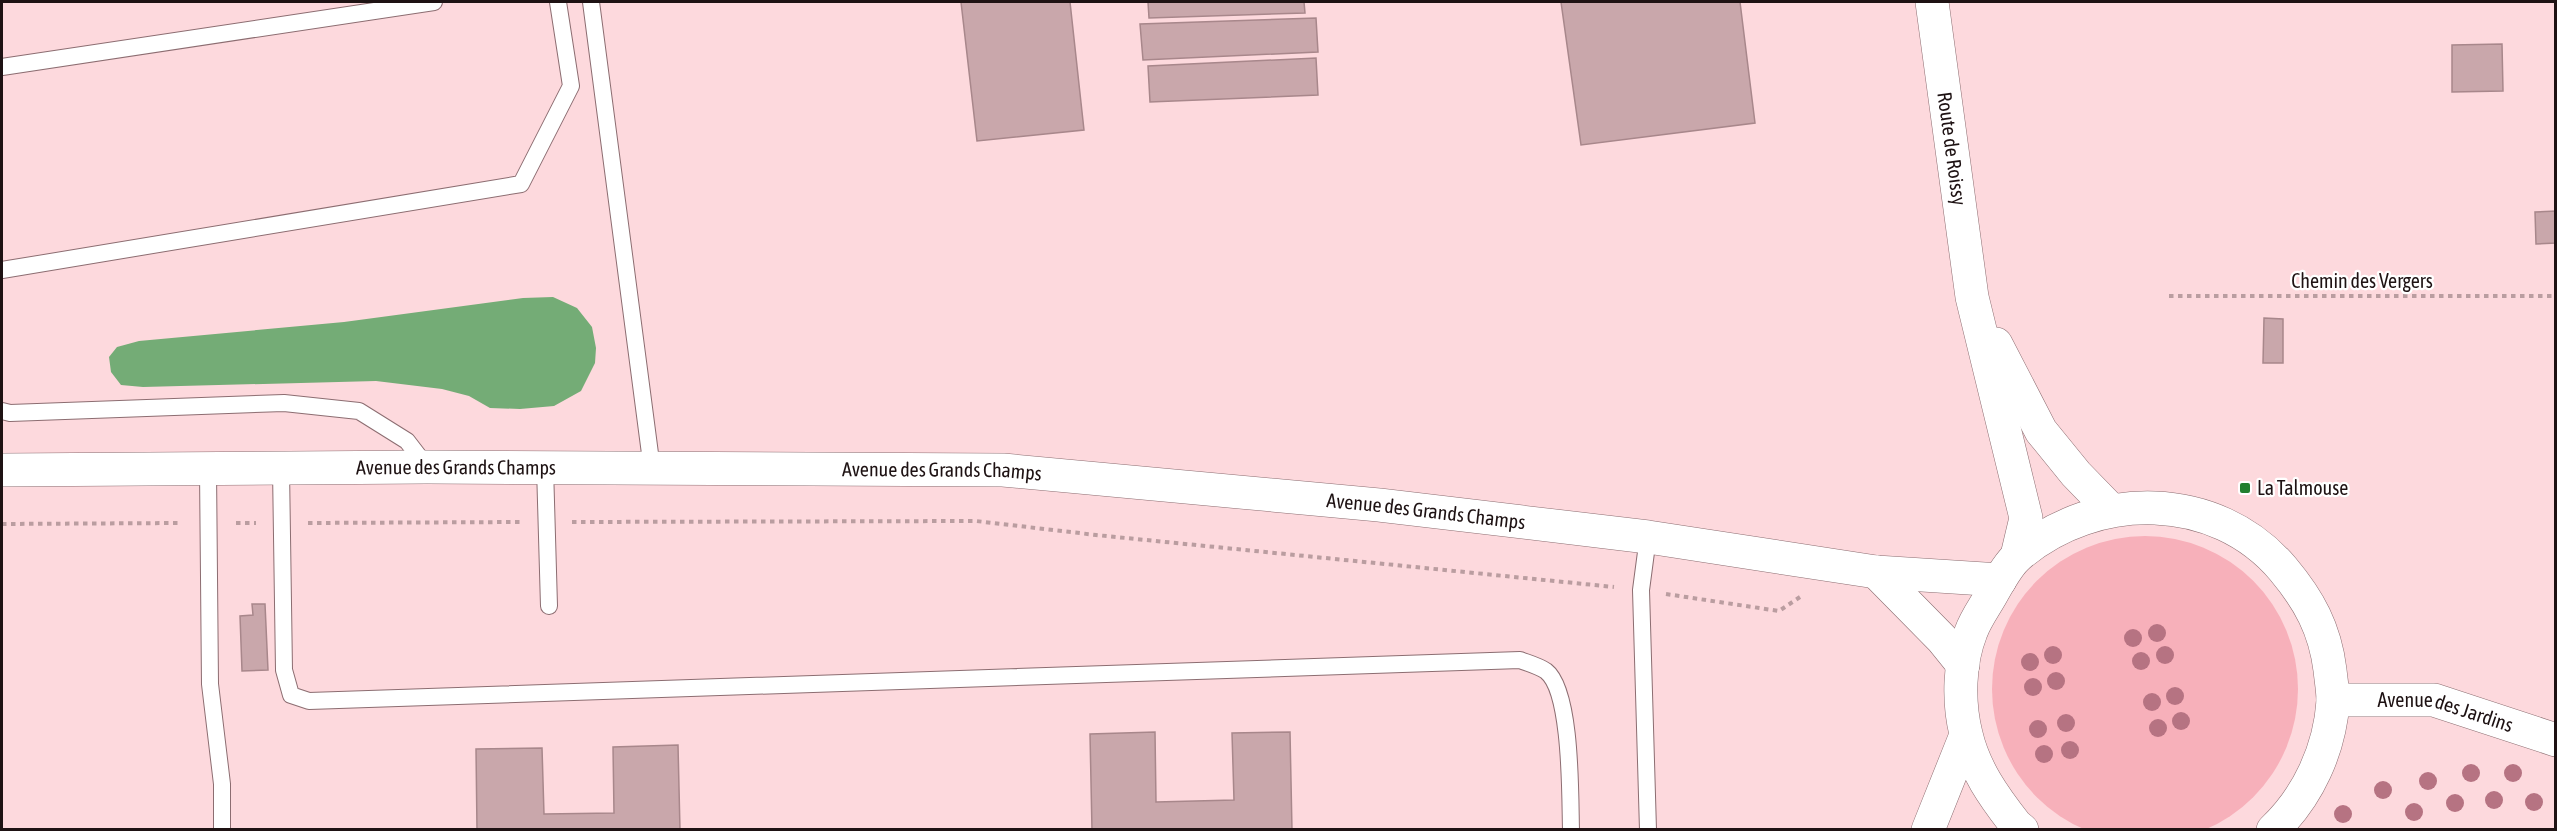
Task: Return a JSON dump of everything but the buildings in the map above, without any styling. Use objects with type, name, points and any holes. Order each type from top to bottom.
[{"type":"main road","name":"Route de Roissy","points":[[1932,2],[1972,297]]},
{"type":"main road","points":[[1972,297],[2041,431],[2076,474],[2111,510]]},
{"type":"main road","points":[[1972,297],[2026,518],[2008,568],[1971,631],[1963,665],[1961,700],[1966,735],[1984,783],[2022,830]]},
{"type":"main road","name":"Avenue des Grands Champs","points":[[2,470],[545,467],[1004,470],[1379,505],[1648,537],[1876,572],[2008,568]]},
{"type":"main road","points":[[2008,568],[2040,540],[2074,521],[2111,510],[2167,507],[2221,521],[2268,551],[2304,593],[2327,644],[2333,700],[2325,747],[2305,791],[2273,830]]},
{"type":"main road","points":[[1876,572],[1942,639],[1963,665]]},
{"type":"main road","name":"Avenue des Jardins","points":[[2333,700],[2434,700],[2556,740]]},
{"type":"main road","points":[[1928,830],[1966,735]]},
{"type":"lane","points":[[2,68],[434,2]]},
{"type":"lane","points":[[2,270],[521,184],[571,86],[558,2]]},
{"type":"lane","points":[[591,2],[652,469]]},
{"type":"lane","points":[[2,411],[10,413],[284,403],[359,411],[406,441],[427,467]]},
{"type":"lane","points":[[545,467],[549,606]]},
{"type":"lane","points":[[281,469],[284,670],[291,695],[309,701],[1520,660],[1547,672],[1560,695],[1569,764],[1571,830]]},
{"type":"lane","points":[[208,470],[210,684],[222,784],[222,830]]},
{"type":"lane","points":[[1648,537],[1641,590],[1648,830]]},
{"type":"path","name":"Chemin des Vergers","points":[[2169,296],[2556,296]]},
{"type":"path","points":[[2,524],[976,520],[1096,535],[1641,590],[1779,611],[1805,594],[1814,561]]},
{"type":"shaded area","points":[[553,297],[577,308],[592,327],[596,348],[595,363],[581,391],[554,406],[520,409],[490,408],[469,396],[442,389],[376,381],[143,387],[121,385],[111,372],[109,357],[117,347],[139,341],[344,322],[523,298]]},
{"type":"shaded area","points":[[2145,536],[2175,539],[2203,548],[2230,562],[2253,581],[2272,604],[2286,631],[2295,659],[2298,689],[2295,719],[2286,747],[2272,774],[2253,797],[2230,816],[2203,830],[2175,839],[2145,842],[2115,839],[2087,830],[2060,816],[2037,797],[2018,774],[2004,747],[1995,719],[1992,689],[1995,659],[2004,631],[2018,604],[2037,581],[2060,562],[2087,548],[2115,539]]},
{"type":"place","name":"La Talmouse","points":[[2245,488]]}]
